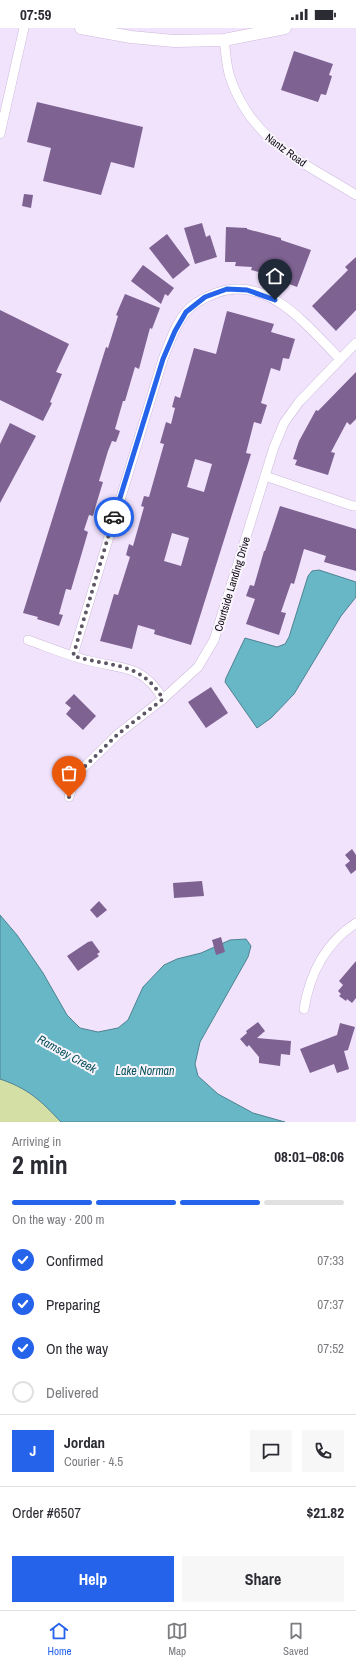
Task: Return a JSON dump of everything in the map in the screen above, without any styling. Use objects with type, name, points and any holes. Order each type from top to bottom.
[{"type":"main road","points":[[80,28],[131,37],[174,41],[224,40],[286,28]]},
{"type":"street","points":[[0,134],[2,119],[24,28]]},
{"type":"street","name":"Nantz Road","points":[[224,40],[230,75],[236,93],[259,128],[273,143],[292,156],[356,194]]},
{"type":"street","points":[[73,656],[163,359],[175,331],[186,312],[205,297],[227,289],[247,290],[275,300],[290,309],[340,359]]},
{"type":"street","name":"Courtside Landing Drive","points":[[69,797],[76,775],[118,734],[163,699],[198,667],[214,640],[274,447],[284,423],[299,402],[356,343]]},
{"type":"street","points":[[265,476],[356,506]]},
{"type":"street","points":[[28,640],[89,661],[129,668],[146,677],[156,687],[163,699]]},
{"type":"street","points":[[304,1009],[311,978],[331,944],[343,932],[356,923]]},
{"type":"green space","points":[[0,1079],[27,1091],[47,1107],[61,1122],[0,1122]]},
{"type":"water","points":[[319,570],[356,582],[356,597],[341,616],[294,694],[271,718],[257,728],[225,682],[226,678],[245,638],[277,647],[285,644],[289,637],[308,576],[312,571]]},
{"type":"water","name":"Lake Norman","points":[[0,915],[17,935],[43,973],[67,1015],[80,1028],[98,1032],[118,1028],[128,1020],[143,987],[164,965],[177,959],[201,953],[230,940],[246,939],[251,946],[248,957],[200,1042],[195,1064],[198,1076],[218,1094],[253,1113],[285,1122],[61,1122],[47,1107],[27,1091],[0,1079]]},
{"type":"building","points":[[294,51],[333,64],[329,75],[332,76],[326,95],[321,94],[318,102],[281,90]]},
{"type":"building","points":[[37,102],[143,127],[134,168],[111,162],[101,195],[43,181],[51,148],[27,142]]},
{"type":"building","points":[[24,194],[33,195],[31,208],[22,206]]},
{"type":"building","points":[[202,223],[206,237],[210,235],[217,257],[195,264],[184,228]]},
{"type":"building","points":[[226,227],[247,228],[281,238],[281,240],[311,250],[297,287],[276,279],[277,277],[251,270],[252,267],[235,266],[236,262],[225,262]]},
{"type":"building","points":[[167,234],[190,265],[173,279],[149,248]]},
{"type":"building","points":[[356,257],[356,310],[336,331],[312,306],[348,270],[345,267]]},
{"type":"building","points":[[143,265],[174,288],[168,296],[165,294],[161,304],[131,281]]},
{"type":"building","points":[[125,294],[160,308],[152,329],[150,328],[139,369],[135,367],[125,401],[123,401],[115,429],[120,431],[116,442],[112,441],[108,451],[99,481],[103,482],[93,516],[89,515],[84,530],[88,532],[71,590],[66,589],[59,614],[63,615],[59,626],[37,619],[38,617],[23,613],[106,347],[108,348],[118,316],[116,315]]},
{"type":"building","points":[[0,310],[69,344],[56,372],[62,374],[50,402],[52,403],[43,421],[0,400]]},
{"type":"building","points":[[227,311],[274,324],[271,332],[295,339],[289,359],[283,358],[280,371],[271,368],[261,403],[267,405],[261,424],[254,422],[246,453],[251,454],[191,645],[154,634],[155,630],[138,625],[132,649],[100,641],[114,594],[118,595],[130,557],[126,555],[129,544],[133,546],[144,507],[141,506],[144,496],[149,497],[164,444],[160,443],[166,422],[171,424],[175,408],[172,407],[175,396],[180,398],[194,348],[216,354]],"holes":[[[195,459],[212,464],[204,492],[187,487]],[[172,533],[189,538],[181,566],[164,561]]]},
{"type":"building","points":[[356,372],[356,419],[350,425],[347,422],[331,452],[335,453],[328,475],[295,465],[297,460],[293,459],[299,441],[316,410],[318,411]]},
{"type":"building","points":[[10,423],[36,436],[0,503],[0,444]]},
{"type":"building","points":[[280,506],[356,529],[356,571],[324,562],[326,556],[304,549],[294,584],[291,583],[281,612],[286,613],[279,635],[246,624],[255,599],[246,596],[250,585],[254,586],[264,551]]},
{"type":"building","points":[[211,687],[228,713],[206,728],[188,702]]},
{"type":"building","points":[[74,694],[96,716],[83,730],[66,714],[71,708],[65,703]]},
{"type":"building","points":[[352,849],[356,855],[356,870],[351,874],[345,865],[350,861],[345,855]]},
{"type":"building","points":[[202,881],[204,896],[174,898],[173,883]]},
{"type":"building","points":[[99,901],[107,910],[97,918],[90,910]]},
{"type":"building","points":[[221,937],[225,952],[216,955],[212,940]]},
{"type":"building","points":[[92,941],[100,952],[97,954],[99,956],[78,971],[67,956],[88,942]]},
{"type":"building","points":[[356,961],[356,998],[352,1003],[339,996],[341,994],[338,991],[343,985],[339,981]]},
{"type":"building","points":[[258,1022],[265,1031],[257,1038],[291,1041],[290,1055],[281,1054],[280,1066],[259,1063],[259,1057],[249,1045],[247,1047],[240,1039],[247,1033],[246,1031]]},
{"type":"building","points":[[340,1023],[355,1027],[348,1050],[344,1051],[349,1069],[337,1073],[334,1064],[310,1073],[300,1049],[337,1035]]},
{"type":"way so far","points":[[69,797],[76,775],[118,734],[163,699],[156,687],[146,677],[129,668],[89,661],[73,656],[114,517]]},
{"type":"route","points":[[114,517],[163,359],[175,331],[186,312],[205,297],[227,289],[247,290],[275,300]]},
{"type":"water label","name":"Ramsey Creek","points":[[67,1054]]}]
